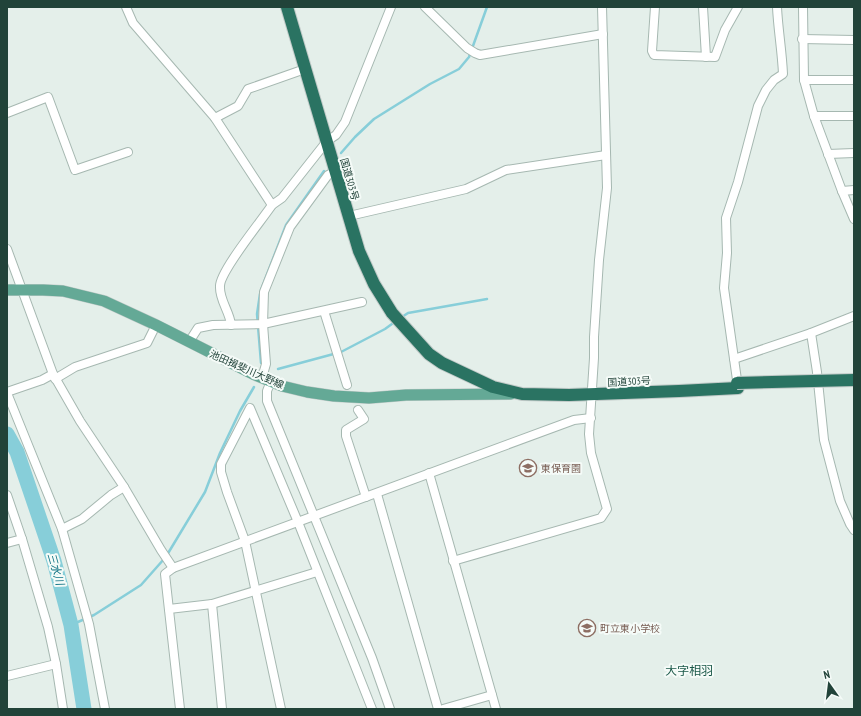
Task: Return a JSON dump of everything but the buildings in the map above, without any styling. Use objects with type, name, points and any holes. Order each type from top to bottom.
[{"type":"highway","name":"国道303号","points":[[287,7],[359,251],[374,284],[392,313],[429,354],[442,363],[493,387],[522,394],[854,380]]},
{"type":"highway","name":"国道303号","points":[[419,342],[466,369],[495,380],[523,386],[592,391]]},
{"type":"highway","name":"国道303号","points":[[738,385],[854,385]]},
{"type":"main road","name":"池田揖斐川大野線","points":[[7,290],[63,291],[104,301],[266,379],[282,386],[307,392],[341,397],[369,398],[522,394]]},
{"type":"street","points":[[126,7],[133,23],[216,118],[272,205]]},
{"type":"street","points":[[231,325],[219,285],[226,268],[272,205],[282,198],[327,141],[336,135],[345,122],[391,7]]},
{"type":"street","points":[[425,7],[467,48],[480,55],[603,34]]},
{"type":"street","points":[[453,561],[601,518],[607,509],[591,453],[589,434],[599,260],[607,188],[602,7]]},
{"type":"street","points":[[655,7],[652,51],[654,55],[706,57],[715,57],[725,30],[738,7]]},
{"type":"street","points":[[703,7],[706,57]]},
{"type":"street","points":[[738,385],[724,288],[727,253],[726,218],[738,182],[758,106],[766,90],[774,80],[783,74],[777,7]]},
{"type":"street","points":[[803,7],[802,40],[804,80],[814,116],[854,219]]},
{"type":"street","points":[[802,40],[854,40]]},
{"type":"street","points":[[216,118],[238,106],[248,89],[305,69]]},
{"type":"street","points":[[804,80],[854,80]]},
{"type":"street","points":[[7,112],[48,97],[75,170],[128,152]]},
{"type":"street","points":[[814,116],[854,116]]},
{"type":"street","points":[[828,154],[854,153]]},
{"type":"street","points":[[349,216],[466,189],[506,170],[606,155]]},
{"type":"street","points":[[336,170],[328,175],[290,227],[264,292],[263,324],[267,401],[372,658],[390,709]]},
{"type":"street","points":[[842,191],[854,190]]},
{"type":"street","points":[[7,249],[54,377],[80,421],[124,487],[162,553],[171,565]]},
{"type":"street","points":[[189,342],[198,328],[213,325],[263,324],[362,302]]},
{"type":"street","points":[[324,311],[347,384]]},
{"type":"street","points":[[734,359],[811,333],[854,316]]},
{"type":"street","points":[[105,709],[89,623],[62,529],[7,393],[54,377],[75,366],[147,343],[156,325]]},
{"type":"street","points":[[811,333],[817,372],[824,440],[840,501],[854,530]]},
{"type":"street","points":[[281,709],[245,541],[226,492],[221,472],[221,464],[250,408],[298,522],[372,708],[362,709]]},
{"type":"street","points":[[358,410],[364,419],[346,430],[346,436],[366,497]]},
{"type":"street","points":[[180,709],[165,574],[171,565],[245,541],[377,494],[429,473],[574,420],[591,418]]},
{"type":"street","points":[[429,473],[496,709]]},
{"type":"street","points":[[62,529],[82,519],[111,495],[124,487]]},
{"type":"street","points":[[377,494],[438,709]]},
{"type":"street","points":[[7,495],[22,539],[48,627],[56,664],[63,709]]},
{"type":"street","points":[[7,543],[22,539]]},
{"type":"street","points":[[169,609],[212,604],[317,572]]},
{"type":"street","points":[[212,604],[222,709]]},
{"type":"street","points":[[7,676],[56,664]]},
{"type":"street","points":[[443,709],[492,695]]},
{"type":"waterway","points":[[341,153],[374,119],[430,84],[459,69],[469,57],[487,7]]},
{"type":"waterway","points":[[261,290],[286,225],[324,171]]},
{"type":"waterway","points":[[260,294],[257,314],[261,363]]},
{"type":"waterway","points":[[402,317],[408,313],[487,299]]},
{"type":"waterway","points":[[278,369],[341,352],[385,329],[396,321]]},
{"type":"waterway","points":[[167,555],[205,492],[220,453],[240,411],[254,387]]},
{"type":"waterway","name":"三水川","points":[[7,434],[17,452],[54,561],[71,625],[84,709]]},
{"type":"waterway","points":[[71,625],[94,615],[141,585],[164,559]]},
{"type":"place","name":"東保育園","points":[[528,468]]},
{"type":"place","name":"町立東小学校","points":[[587,628]]},
{"type":"district","name":"大字相羽","points":[[689,671]]}]
